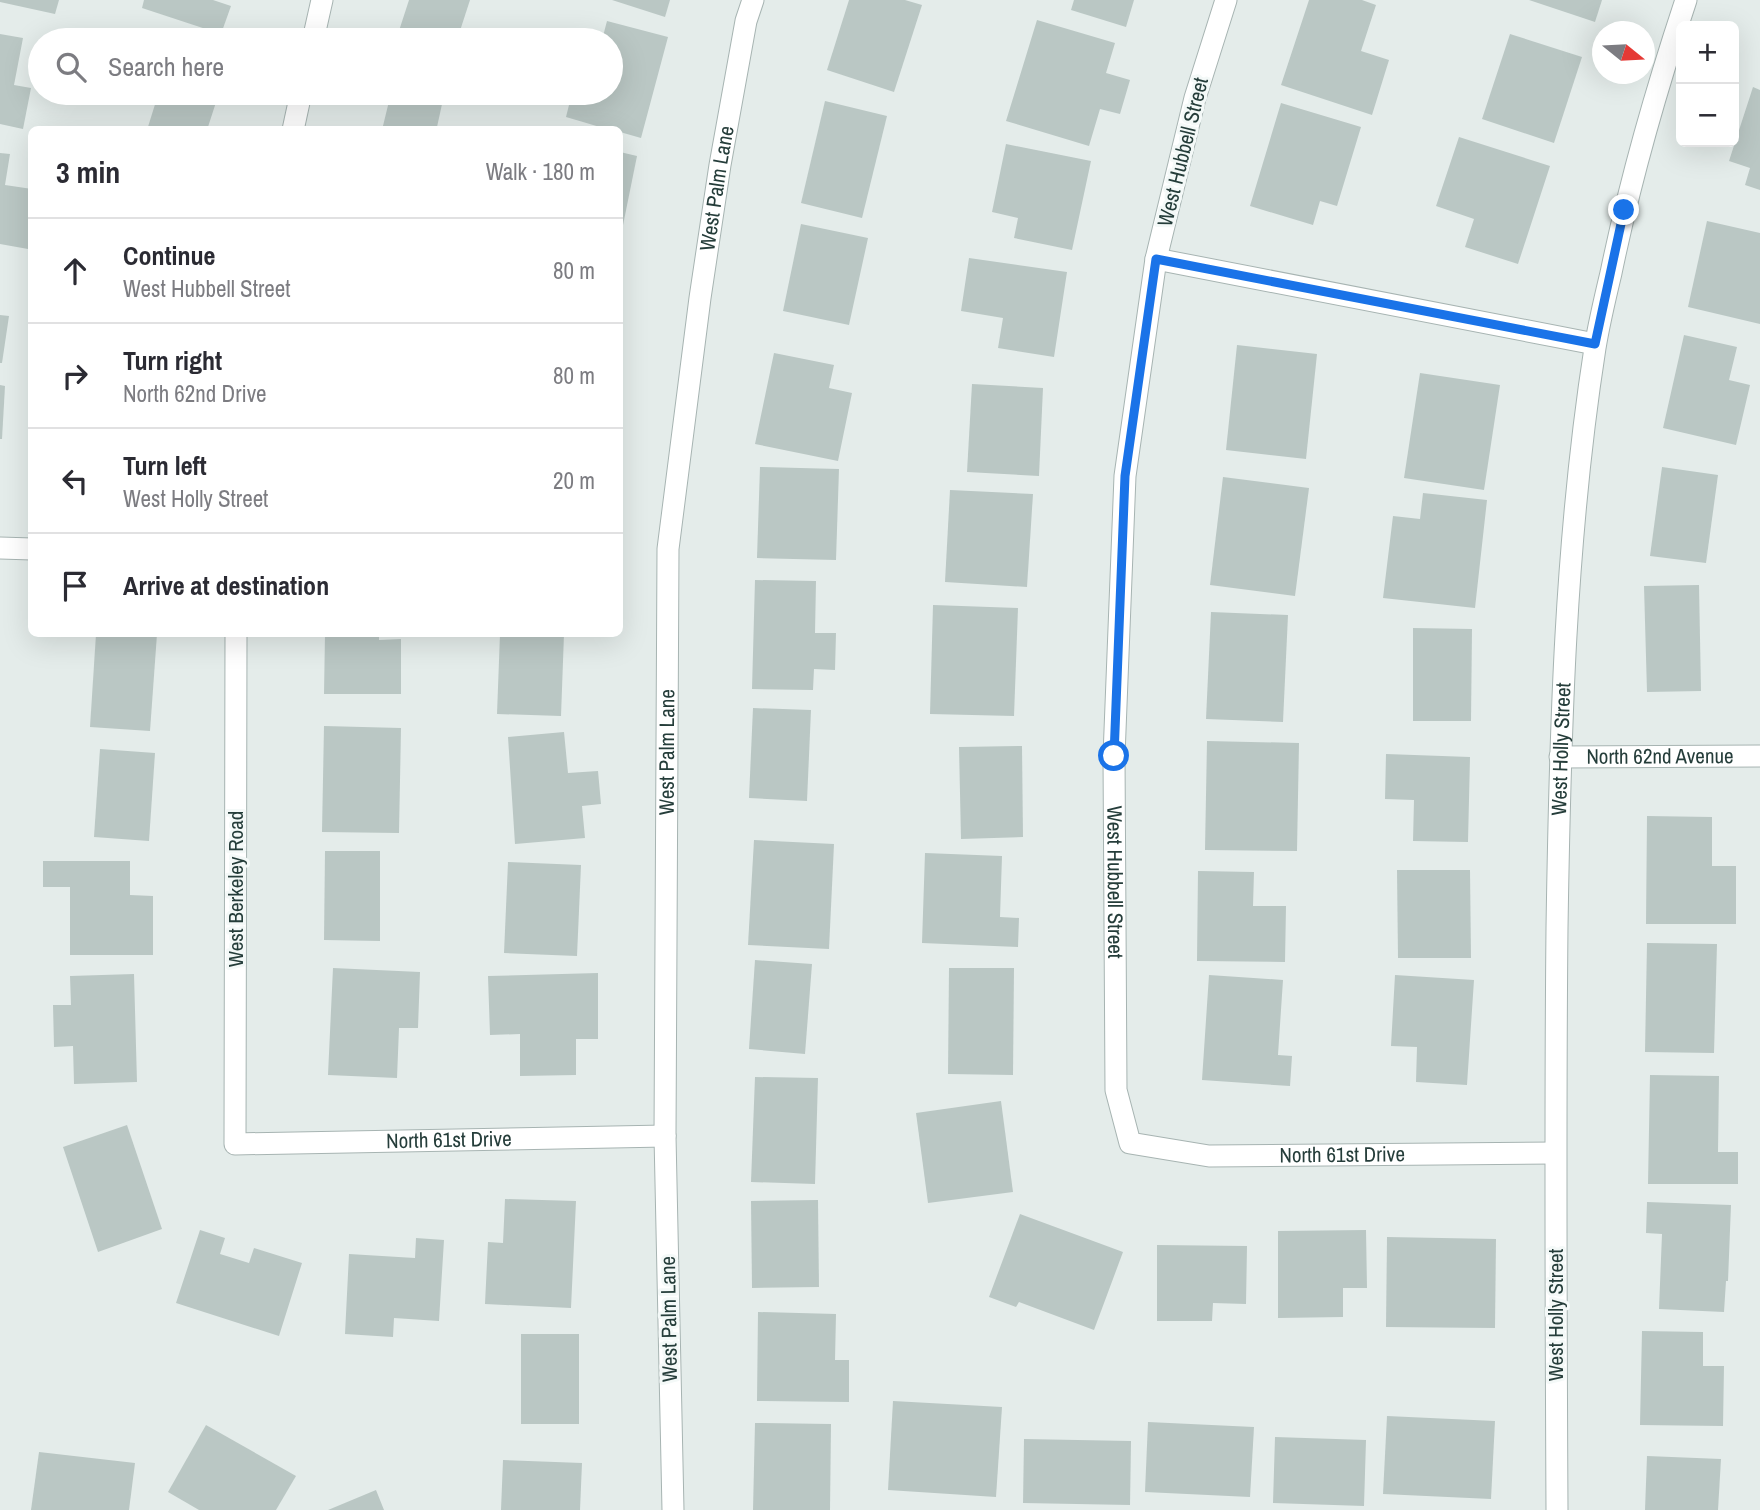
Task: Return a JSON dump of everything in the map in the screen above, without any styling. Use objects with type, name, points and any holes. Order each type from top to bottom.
[{"type":"street","points":[[316,28],[323,0]]},
{"type":"street","name":"West Palm Lane","points":[[673,1510],[665,1136],[668,549],[718,178],[746,21],[753,0]]},
{"type":"street","name":"West Hubbell Street","points":[[1130,1143],[1116,1090],[1114,756],[1125,476],[1156,259],[1195,98],[1226,0]]},
{"type":"street","name":"West Holly Street","points":[[1557,1510],[1555,1153],[1560,757],[1569,580],[1595,344],[1624,210],[1686,0]]},
{"type":"street","points":[[294,126],[298,105]]},
{"type":"street","points":[[1156,259],[1595,344]]},
{"type":"street","points":[[0,548],[28,549]]},
{"type":"street","name":"West Berkeley Road","points":[[235,1144],[236,637]]},
{"type":"street","name":"North 62nd Avenue","points":[[1560,757],[1760,756]]},
{"type":"street","name":"North 61st Drive","points":[[235,1144],[665,1136]]},
{"type":"street","name":"North 61st Drive","points":[[1130,1143],[1209,1156],[1555,1153]]},
{"type":"building","points":[[0,0],[59,0],[55,14]]},
{"type":"building","points":[[144,0],[213,0],[231,6],[223,28],[203,28],[142,8]]},
{"type":"building","points":[[409,0],[470,0],[461,28],[400,28]]},
{"type":"building","points":[[612,0],[670,0],[665,17]]},
{"type":"building","points":[[849,0],[905,0],[922,5],[894,92],[827,70]]},
{"type":"building","points":[[1074,0],[1134,0],[1126,27],[1071,10]]},
{"type":"building","points":[[1309,0],[1362,0],[1376,5],[1361,51],[1389,60],[1372,115],[1281,85]]},
{"type":"building","points":[[1529,0],[1602,0],[1595,21]]},
{"type":"building","points":[[1037,20],[1115,43],[1106,73],[1130,80],[1120,114],[1100,109],[1089,146],[1006,121]]},
{"type":"building","points":[[607,21],[668,37],[641,138],[623,133],[623,126],[596,126],[566,117],[569,105],[623,105],[623,28],[605,28]]},
{"type":"building","points":[[0,34],[23,38],[14,85],[28,87],[28,103],[23,129],[0,124]]},
{"type":"building","points":[[1510,34],[1582,57],[1554,143],[1482,119]]},
{"type":"building","points":[[1753,87],[1760,90],[1760,190],[1745,185],[1750,168],[1729,161],[1734,147],[1739,147],[1739,130]]},
{"type":"building","points":[[825,101],[887,116],[862,218],[801,203]]},
{"type":"building","points":[[1281,103],[1361,127],[1337,206],[1320,201],[1313,225],[1250,206]]},
{"type":"building","points":[[155,105],[215,105],[208,126],[148,126]]},
{"type":"building","points":[[388,105],[442,105],[437,126],[383,126]]},
{"type":"building","points":[[1459,137],[1550,166],[1518,264],[1465,247],[1474,219],[1436,206]]},
{"type":"building","points":[[1006,144],[1091,161],[1072,250],[1014,238],[1018,218],[992,212]]},
{"type":"building","points":[[0,153],[10,154],[5,185],[28,188],[28,249],[0,244]]},
{"type":"building","points":[[623,153],[637,156],[623,225]]},
{"type":"building","points":[[1707,221],[1760,233],[1760,324],[1688,307]]},
{"type":"building","points":[[801,224],[868,238],[849,325],[783,311]]},
{"type":"building","points":[[969,258],[1067,272],[1054,357],[998,348],[1003,318],[961,311]]},
{"type":"building","points":[[0,315],[9,316],[2,363],[0,363]]},
{"type":"building","points":[[1684,335],[1737,347],[1729,380],[1750,385],[1736,445],[1663,428]]},
{"type":"building","points":[[1237,345],[1317,354],[1306,459],[1226,450]]},
{"type":"building","points":[[774,353],[834,365],[829,388],[852,393],[838,461],[755,444]]},
{"type":"building","points":[[1420,373],[1500,385],[1484,490],[1404,478]]},
{"type":"building","points":[[972,384],[1043,388],[1039,476],[967,472]]},
{"type":"building","points":[[0,385],[5,386],[2,439],[0,439]]},
{"type":"building","points":[[760,467],[839,469],[836,560],[757,558]]},
{"type":"building","points":[[1662,467],[1718,475],[1706,563],[1650,556]]},
{"type":"building","points":[[1223,477],[1309,488],[1295,596],[1210,585]]},
{"type":"building","points":[[950,490],[1033,494],[1027,587],[945,582]]},
{"type":"building","points":[[1423,493],[1487,500],[1475,608],[1383,598],[1393,516],[1420,519]]},
{"type":"building","points":[[755,580],[816,581],[815,633],[836,633],[835,670],[814,669],[813,690],[752,689]]},
{"type":"building","points":[[1699,585],[1701,691],[1647,692],[1644,586]]},
{"type":"building","points":[[933,605],[1018,608],[1014,716],[930,714]]},
{"type":"building","points":[[1211,612],[1288,615],[1283,722],[1206,719]]},
{"type":"building","points":[[1413,628],[1472,629],[1471,721],[1413,721]]},
{"type":"building","points":[[96,637],[157,637],[150,731],[90,727]]},
{"type":"building","points":[[325,637],[401,639],[401,694],[324,694]]},
{"type":"building","points":[[500,637],[564,637],[561,716],[497,714]]},
{"type":"building","points":[[753,708],[811,710],[807,801],[749,798]]},
{"type":"building","points":[[324,726],[401,728],[399,833],[322,832]]},
{"type":"building","points":[[564,732],[568,773],[598,771],[601,804],[582,806],[585,838],[515,844],[508,737]]},
{"type":"building","points":[[1207,741],[1299,743],[1297,851],[1205,850]]},
{"type":"building","points":[[1022,746],[1023,837],[961,839],[959,747]]},
{"type":"building","points":[[100,749],[155,753],[149,841],[94,837]]},
{"type":"building","points":[[1386,754],[1470,757],[1468,842],[1413,841],[1414,800],[1385,799]]},
{"type":"building","points":[[1647,816],[1712,817],[1712,866],[1736,866],[1736,924],[1646,924]]},
{"type":"building","points":[[754,840],[834,844],[829,949],[748,945]]},
{"type":"building","points":[[325,851],[380,851],[380,941],[324,940]]},
{"type":"building","points":[[925,853],[1002,856],[1000,917],[1019,918],[1018,947],[922,943]]},
{"type":"building","points":[[43,861],[130,861],[130,895],[153,896],[153,955],[70,955],[70,887],[43,887]]},
{"type":"building","points":[[508,862],[581,865],[577,956],[504,953]]},
{"type":"building","points":[[1397,870],[1470,870],[1471,958],[1398,958]]},
{"type":"building","points":[[1198,871],[1254,872],[1253,906],[1286,906],[1285,962],[1197,961]]},
{"type":"building","points":[[1647,943],[1717,944],[1714,1053],[1645,1052]]},
{"type":"building","points":[[755,960],[812,964],[805,1054],[749,1049]]},
{"type":"building","points":[[333,968],[420,972],[418,1028],[399,1028],[397,1078],[328,1075]]},
{"type":"building","points":[[949,968],[1014,968],[1013,1075],[948,1074]]},
{"type":"building","points":[[598,973],[598,1039],[576,1039],[576,1075],[520,1076],[520,1034],[490,1035],[488,976]]},
{"type":"building","points":[[134,974],[137,1082],[74,1084],[73,1046],[54,1047],[53,1005],[71,1005],[70,976]]},
{"type":"building","points":[[1209,975],[1283,980],[1278,1055],[1292,1056],[1290,1086],[1202,1080]]},
{"type":"building","points":[[1395,975],[1474,980],[1467,1085],[1416,1082],[1417,1047],[1391,1046]]},
{"type":"building","points":[[1650,1075],[1719,1076],[1718,1152],[1738,1152],[1738,1184],[1648,1184]]},
{"type":"building","points":[[755,1077],[818,1078],[815,1184],[751,1182]]},
{"type":"building","points":[[1001,1101],[1013,1192],[928,1203],[916,1113]]},
{"type":"building","points":[[127,1125],[162,1229],[98,1252],[63,1147]]},
{"type":"building","points":[[505,1199],[576,1201],[571,1308],[485,1304],[488,1242],[503,1243]]},
{"type":"building","points":[[818,1200],[819,1287],[752,1288],[751,1201]]},
{"type":"building","points":[[1647,1202],[1731,1205],[1724,1312],[1659,1309],[1662,1234],[1646,1233]]},
{"type":"building","points":[[1020,1214],[1123,1252],[1094,1330],[1019,1302],[1016,1307],[989,1297]]},
{"type":"building","points":[[200,1230],[225,1238],[220,1254],[249,1263],[254,1248],[302,1263],[279,1336],[176,1303]]},
{"type":"building","points":[[1366,1230],[1367,1288],[1343,1288],[1343,1317],[1278,1318],[1278,1231]]},
{"type":"building","points":[[1387,1237],[1496,1239],[1495,1328],[1386,1327]]},
{"type":"building","points":[[416,1238],[444,1240],[439,1321],[394,1318],[393,1337],[345,1334],[349,1254],[415,1258]]},
{"type":"building","points":[[1157,1245],[1247,1246],[1246,1304],[1213,1303],[1212,1321],[1157,1321]]},
{"type":"building","points":[[758,1312],[836,1314],[835,1360],[849,1360],[849,1402],[757,1401]]},
{"type":"building","points":[[1642,1331],[1703,1332],[1703,1366],[1724,1366],[1723,1426],[1640,1425]]},
{"type":"building","points":[[521,1334],[579,1334],[579,1424],[521,1424]]},
{"type":"building","points":[[893,1401],[1002,1407],[996,1497],[888,1490]]},
{"type":"building","points":[[1387,1416],[1495,1421],[1491,1499],[1383,1494]]},
{"type":"building","points":[[1148,1422],[1254,1427],[1250,1497],[1145,1492]]},
{"type":"building","points":[[755,1423],[831,1424],[830,1510],[753,1510]]},
{"type":"building","points":[[206,1425],[296,1476],[276,1510],[199,1510],[168,1492]]},
{"type":"building","points":[[1275,1437],[1366,1440],[1364,1506],[1273,1503]]},
{"type":"building","points":[[1024,1439],[1131,1441],[1130,1505],[1023,1503]]},
{"type":"building","points":[[39,1452],[135,1463],[129,1510],[31,1510]]},
{"type":"building","points":[[1647,1456],[1721,1459],[1718,1510],[1645,1510]]},
{"type":"building","points":[[503,1460],[582,1463],[580,1510],[501,1510]]},
{"type":"building","points":[[376,1490],[384,1510],[328,1510]]},
{"type":"route","points":[[1114,756],[1125,476],[1156,259],[1595,344],[1624,210]]}]
